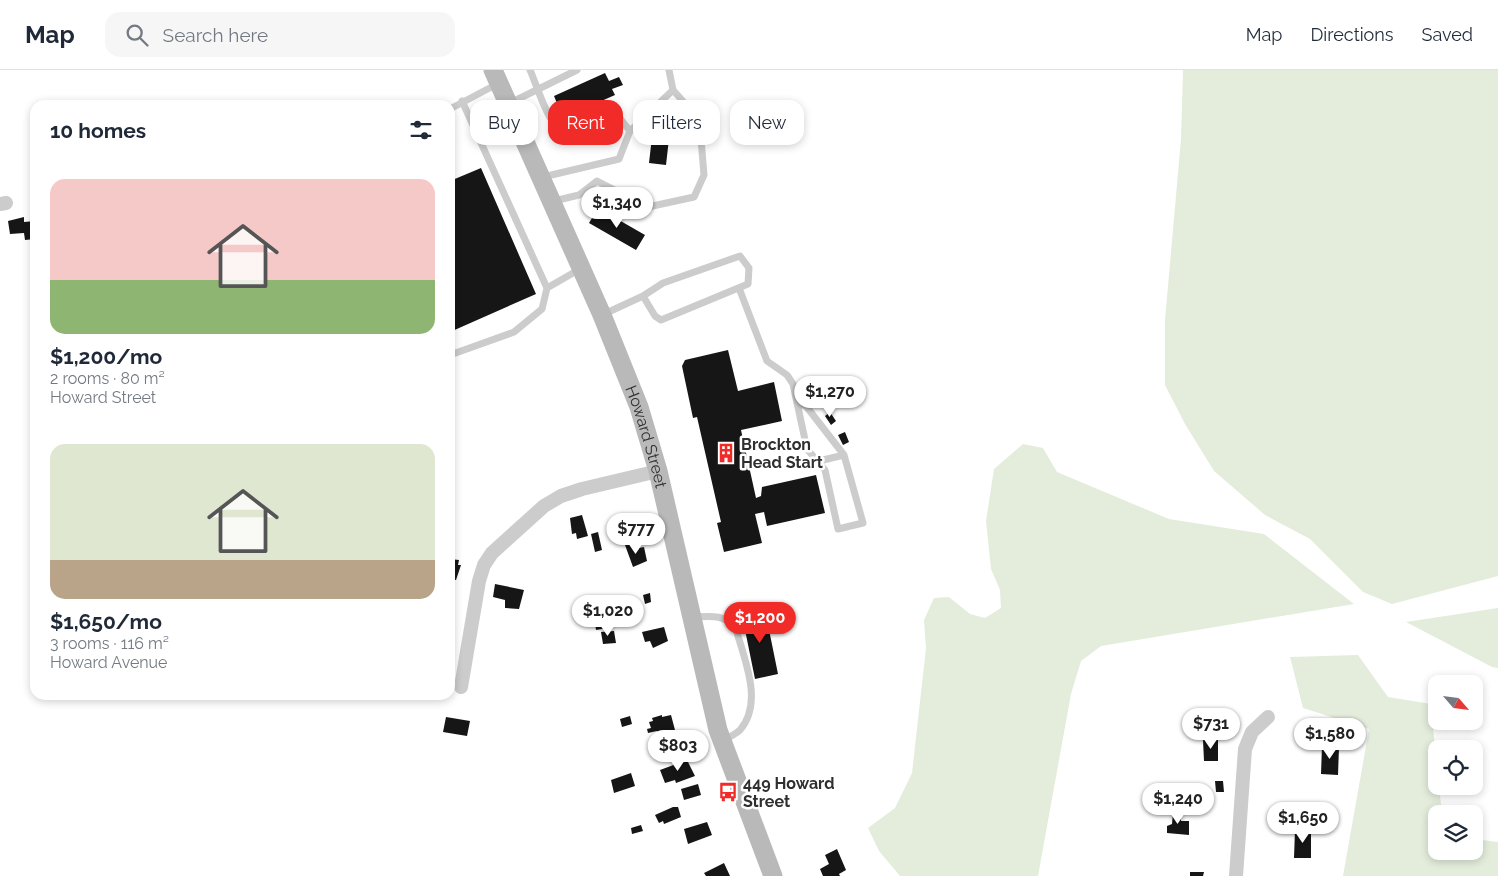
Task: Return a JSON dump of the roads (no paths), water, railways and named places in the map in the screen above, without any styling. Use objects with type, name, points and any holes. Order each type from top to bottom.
[{"type":"main road","name":"Howard Street","points":[[496,76],[506,100]]},
{"type":"main road","name":"Howard Street","points":[[526,145],[602,315],[639,407],[658,471],[690,617],[722,742],[773,876]]},
{"type":"street","points":[[461,687],[479,580],[484,565],[492,553],[544,506],[562,496],[658,471]]},
{"type":"street","points":[[1236,876],[1245,749],[1252,732],[1268,717]]},
{"type":"lane","points":[[530,70],[552,122],[561,129],[572,130],[618,116],[630,131]]},
{"type":"lane","points":[[516,100],[577,70]]},
{"type":"lane","points":[[551,202],[579,195],[597,180],[648,207],[694,198],[704,175],[701,139],[688,107],[673,90],[668,70]]},
{"type":"lane","points":[[455,105],[496,76]]},
{"type":"lane","points":[[540,178],[619,158],[630,131],[673,90]]},
{"type":"lane","points":[[455,353],[514,332],[542,309],[546,288],[462,100]]},
{"type":"lane","points":[[602,315],[643,296],[663,283],[740,256],[749,268],[748,284],[661,320],[655,316],[643,296]]},
{"type":"lane","points":[[546,288],[580,269]]},
{"type":"lane","points":[[739,288],[766,361],[787,375],[793,384],[797,403],[807,449],[825,470],[838,529],[863,523],[849,466],[844,455],[806,406],[797,403]]},
{"type":"lane","points":[[819,461],[844,455]]},
{"type":"lane","points":[[690,617],[712,616],[723,618],[736,629],[750,682],[752,705],[740,731],[722,742]]},
{"type":"place","name":"Brockton Head Start","points":[[726,453]]},
{"type":"place","name":"449 Howard Street","points":[[728,792]]}]
